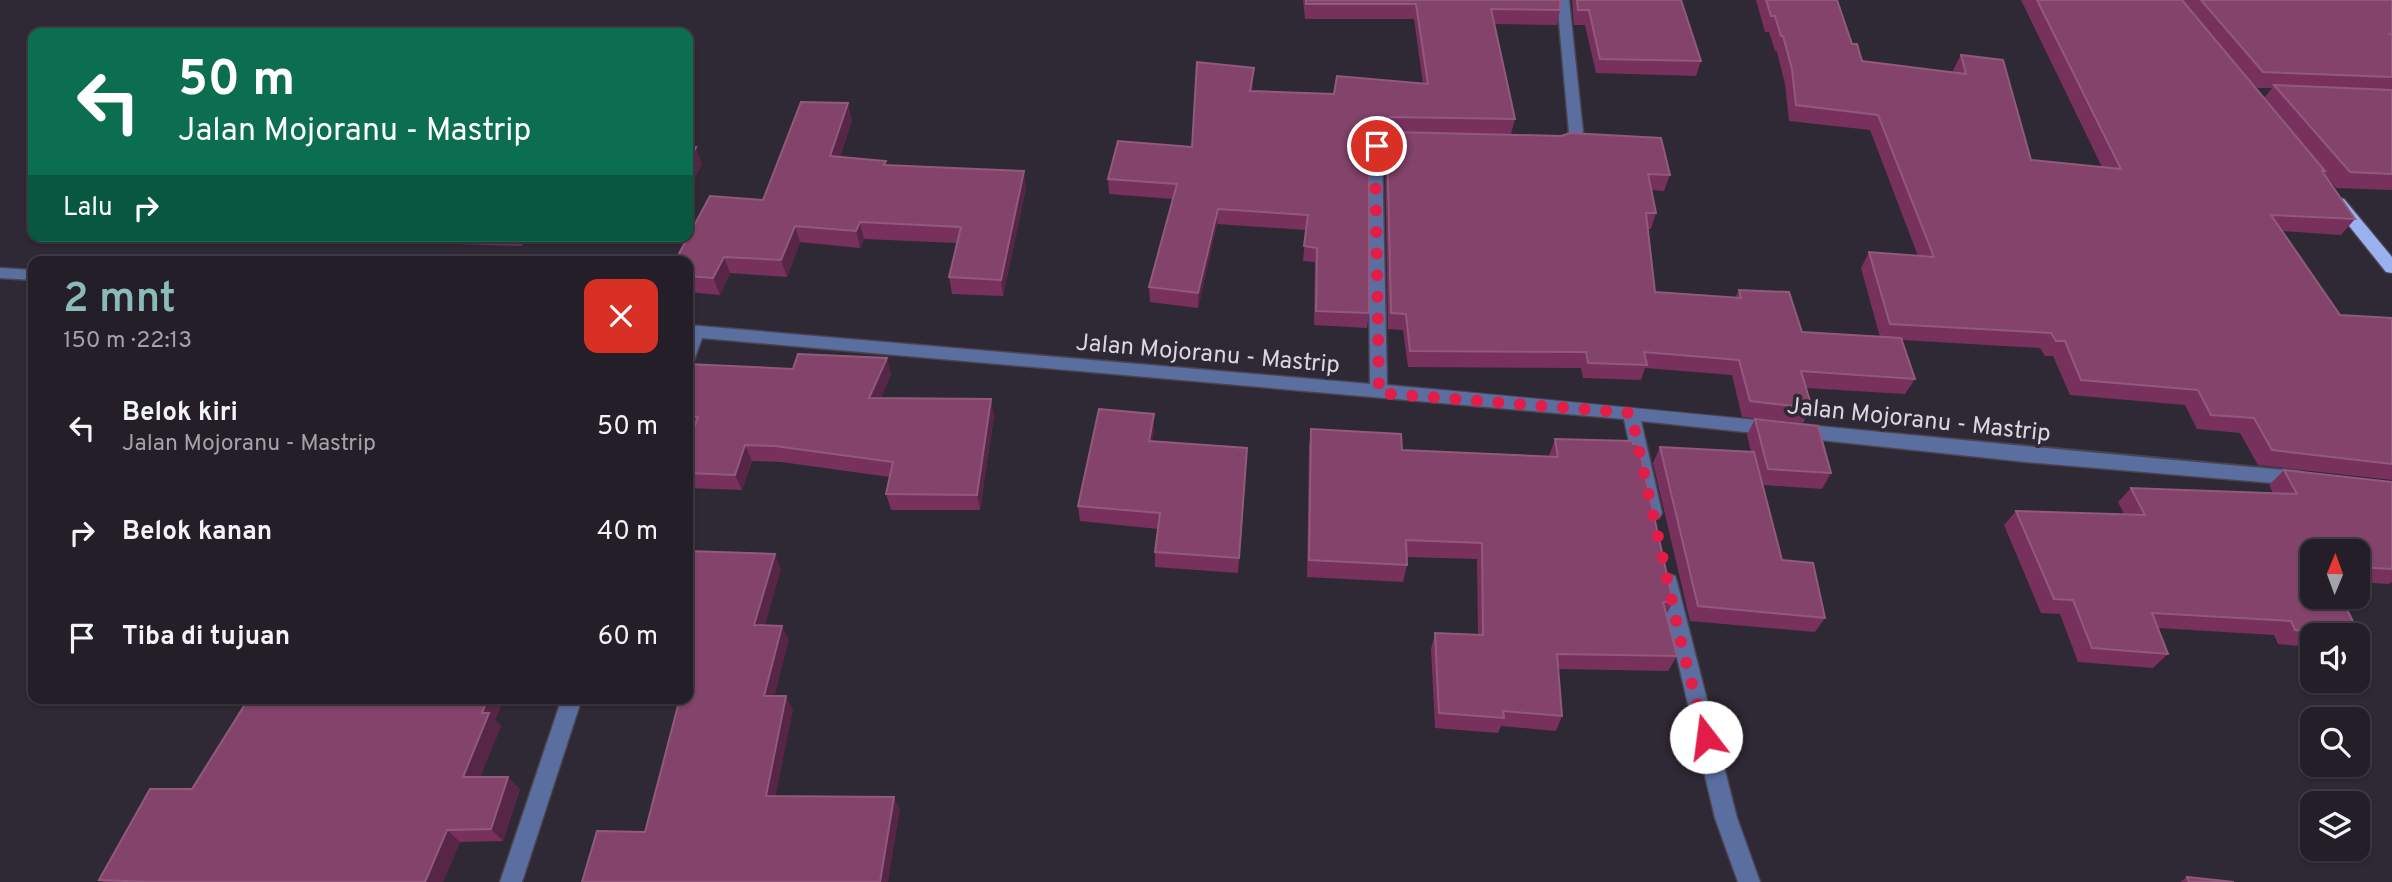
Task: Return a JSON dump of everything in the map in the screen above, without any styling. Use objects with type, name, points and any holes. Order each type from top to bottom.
[{"type":"main road","points":[[2333,196],[2392,268]]},
{"type":"street","points":[[1543,143],[1572,141],[1576,132],[1563,0]]},
{"type":"street","points":[[1379,393],[1375,151],[1381,142],[1417,141]]},
{"type":"street","points":[[0,273],[28,275]]},
{"type":"street","name":"Jalan Mojoranu - Mastrip","points":[[693,332],[1631,413],[2053,458],[2310,479]]},
{"type":"street","points":[[1631,413],[1657,530]]},
{"type":"street","points":[[1665,569],[1726,818],[1749,882]]},
{"type":"street","points":[[511,882],[570,704]]},
{"type":"building","points":[[1306,0],[1560,0],[1560,10],[1491,9],[1515,119],[1391,117],[1376,123],[1369,133],[1369,313],[1316,311],[1317,248],[1304,246],[1308,215],[1218,209],[1198,293],[1149,287],[1177,184],[1108,179],[1118,141],[1192,147],[1197,62],[1254,68],[1250,91],[1334,94],[1337,76],[1428,84],[1416,4],[1306,4]]},
{"type":"building","points":[[1577,0],[1681,0],[1701,61],[1600,59],[1589,10],[1578,10]]},
{"type":"building","points":[[1766,0],[1837,0],[1852,44],[1857,44],[1862,61],[1966,74],[1961,55],[2003,60],[2031,160],[2121,169],[2037,0],[2182,0],[2325,171],[2322,171],[2355,219],[2271,215],[2340,315],[2392,318],[2392,464],[2272,450],[2254,418],[2211,415],[2198,390],[2081,380],[2065,341],[2056,341],[2051,333],[1890,324],[1869,252],[1934,257],[1878,115],[1796,105],[1792,69],[1783,36],[1775,16],[1771,16]]},
{"type":"building","points":[[2201,0],[2392,0],[2392,77],[2263,72]]},
{"type":"building","points":[[2274,85],[2392,90],[2392,174],[2350,172]]},
{"type":"building","points":[[801,102],[848,103],[830,156],[886,161],[884,165],[1024,171],[1001,280],[949,277],[961,227],[860,222],[856,231],[795,226],[781,260],[724,257],[713,278],[693,276],[693,256],[678,256],[685,242],[693,242],[693,228],[710,196],[763,200]]},
{"type":"building","points":[[1393,132],[1561,136],[1570,133],[1661,138],[1670,175],[1648,174],[1656,213],[1646,213],[1655,292],[1741,298],[1739,290],[1789,292],[1802,332],[1901,338],[1915,379],[1801,371],[1812,408],[1750,401],[1739,360],[1644,352],[1647,365],[1588,363],[1586,352],[1410,351],[1406,314],[1391,313],[1387,136]]},
{"type":"building","points":[[798,354],[887,358],[869,398],[991,399],[977,495],[886,494],[893,462],[775,446],[745,445],[735,475],[693,473],[693,430],[698,417],[693,417],[693,364],[793,369]]},
{"type":"building","points":[[1099,409],[1154,414],[1149,441],[1247,448],[1239,558],[1155,552],[1160,513],[1078,506]]},
{"type":"building","points":[[1755,419],[1818,426],[1831,473],[1768,469]]},
{"type":"building","points":[[1311,429],[1401,434],[1402,450],[1558,457],[1555,439],[1632,441],[1633,444],[1638,444],[1673,602],[1663,602],[1677,656],[1557,654],[1562,716],[1503,711],[1504,718],[1439,713],[1435,633],[1483,635],[1482,543],[1406,540],[1407,565],[1309,560]]},
{"type":"building","points":[[1660,447],[1754,452],[1782,560],[1813,563],[1825,618],[1698,606]]},
{"type":"building","points":[[2284,470],[2392,482],[2392,569],[2370,568],[2370,539],[2300,539],[2300,609],[2347,609],[2354,623],[2300,623],[2300,630],[2295,630],[2291,621],[2152,613],[2168,654],[2092,648],[2073,600],[2054,599],[2016,511],[2145,515],[2131,488],[2297,494]]},
{"type":"building","points":[[693,551],[775,554],[754,625],[782,626],[764,696],[786,696],[766,796],[894,797],[880,882],[582,882],[597,831],[645,832],[678,704],[693,704]]},
{"type":"building","points":[[245,704],[486,704],[482,713],[489,713],[463,777],[508,777],[491,829],[447,830],[425,882],[99,880],[150,789],[192,789]]},
{"type":"building","points":[[2187,877],[2234,882],[2189,882]]},
{"type":"route","points":[[1377,146],[1379,393],[1631,413],[1682,647],[1706,737]]}]
